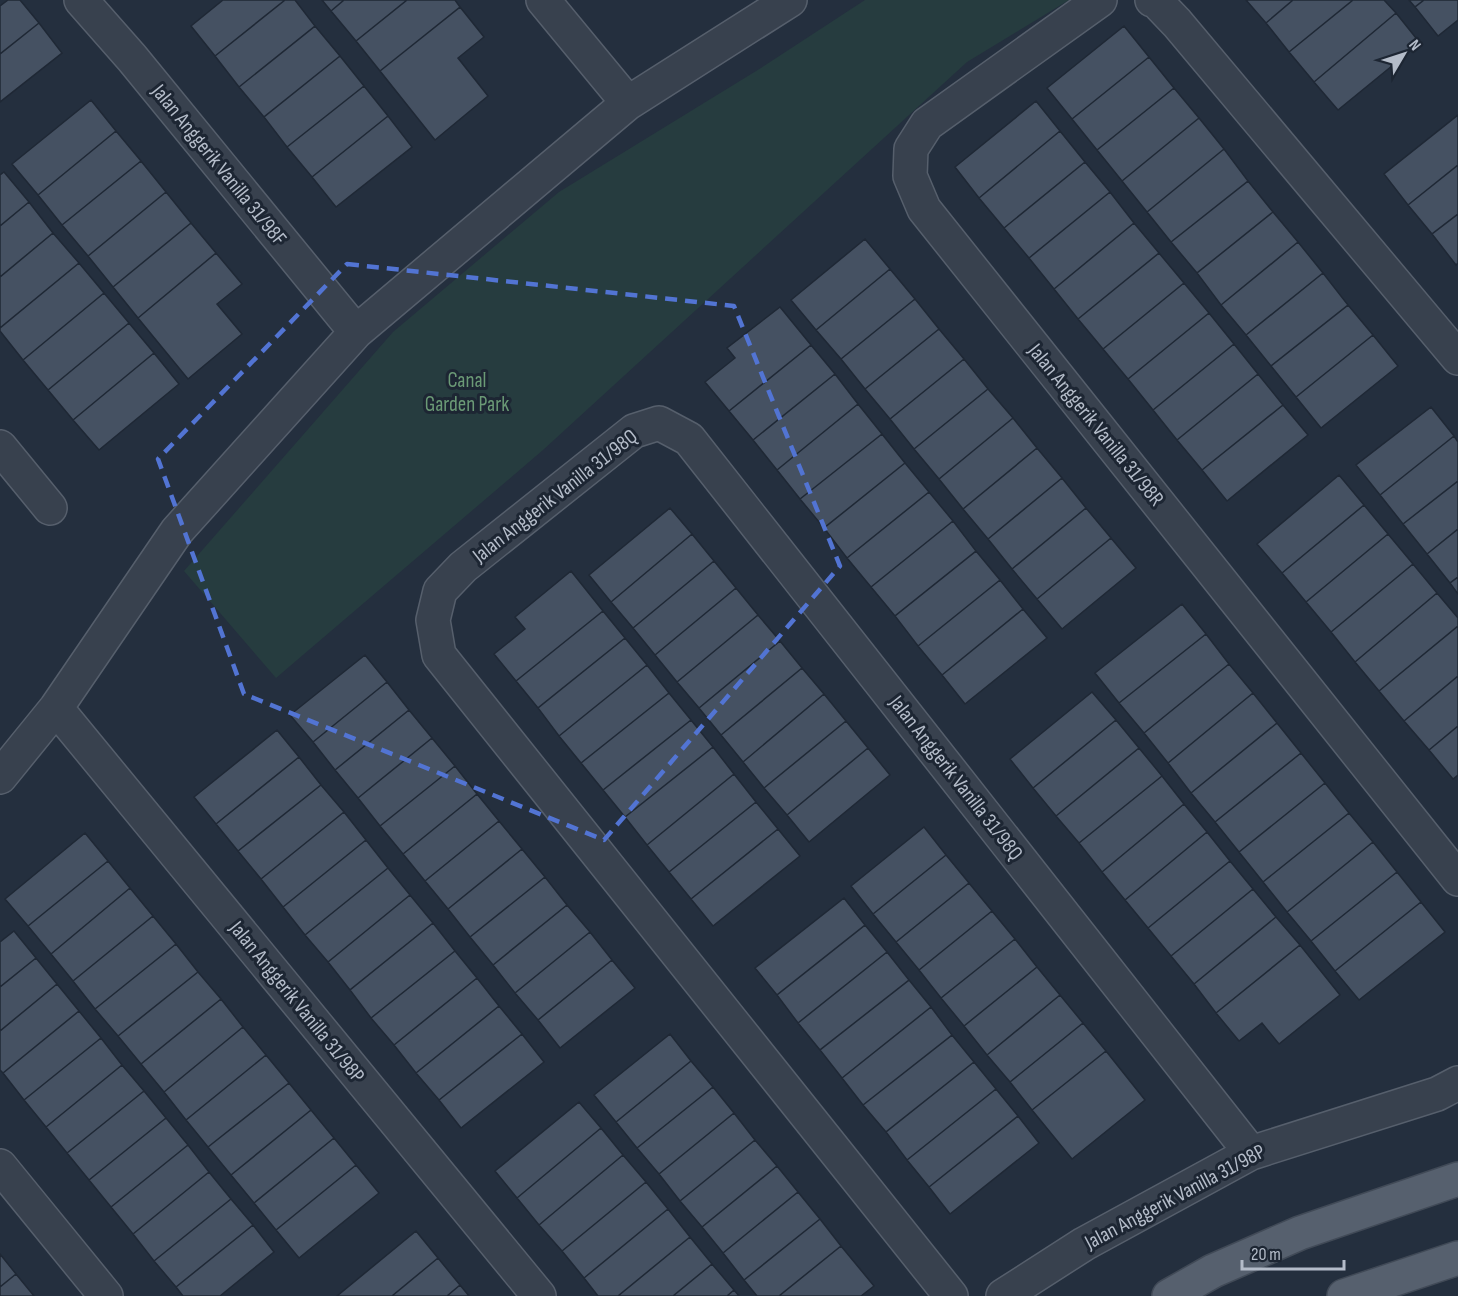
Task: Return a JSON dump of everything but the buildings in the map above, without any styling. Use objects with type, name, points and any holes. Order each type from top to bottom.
[{"type":"main road","points":[[1169,1296],[1213,1271],[1300,1233],[1458,1179]]},
{"type":"main road","points":[[1344,1296],[1458,1258]]},
{"type":"street","name":"Jalan Anggerik Vanilla 31/98F","points":[[81,0],[132,58],[356,332]]},
{"type":"street","points":[[543,0],[628,103]]},
{"type":"street","points":[[0,777],[56,708],[177,531],[356,332],[628,103],[790,0]]},
{"type":"street","name":"Jalan Anggerik Vanilla 31/98R","points":[[1100,0],[927,124],[911,149],[910,176],[924,209],[1458,879]]},
{"type":"street","points":[[1152,0],[1156,1],[1177,23],[1458,358]]},
{"type":"street","name":"Jalan Anggerik Vanilla 31/98Q","points":[[951,1296],[439,654],[433,620],[440,591],[463,567],[634,431],[659,423],[689,439],[1251,1153]]},
{"type":"street","points":[[0,447],[50,508]]},
{"type":"street","name":"Jalan Anggerik Vanilla 31/98P","points":[[56,708],[539,1296]]},
{"type":"street","name":"Jalan Anggerik Vanilla 31/98P","points":[[1003,1296],[1084,1244],[1251,1153],[1437,1094],[1458,1083]]},
{"type":"street","points":[[0,1166],[106,1296]]},
{"type":"highlighted area","points":[[347,264],[734,306],[840,566],[604,840],[244,694],[158,459]]},
{"type":"green space","name":"Canal Garden Park","points":[[865,0],[1069,0],[967,62],[543,450],[276,678],[184,571],[393,332],[559,192],[761,68]]}]
